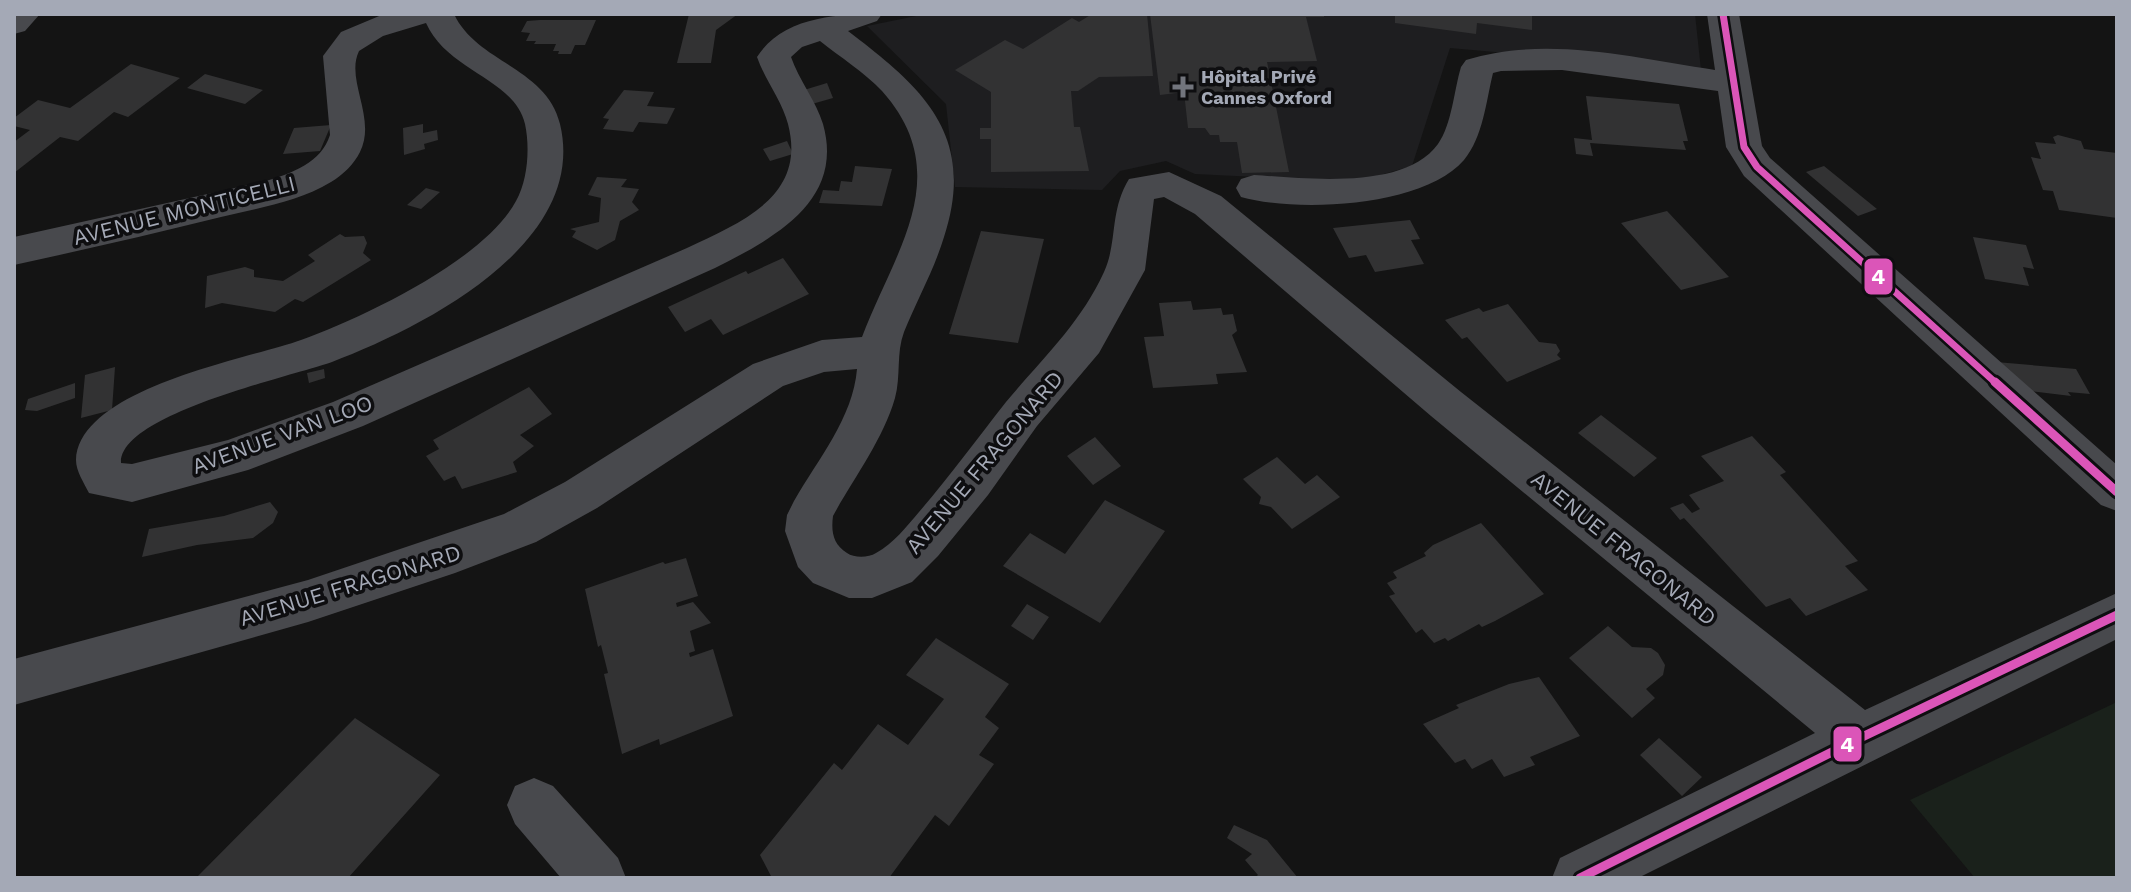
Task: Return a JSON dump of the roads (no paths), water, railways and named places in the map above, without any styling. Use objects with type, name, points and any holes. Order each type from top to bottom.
[{"type":"street","points":[[14,24],[24,14]]},
{"type":"street","name":"AVENUE MONTICELLI","points":[[14,251],[256,196],[304,180],[332,164],[349,138],[347,103],[338,63],[342,48],[358,36],[423,14]]},
{"type":"street","name":"AVENUE VAN LOO","points":[[438,14],[450,39],[518,85],[537,103],[543,122],[545,154],[540,185],[531,210],[496,248],[449,283],[387,320],[319,350],[204,385],[140,413],[105,441],[96,456],[97,468],[105,480],[132,483],[232,457],[348,414],[754,232],[791,202],[805,184],[810,157],[806,124],[783,83],[774,57],[780,47],[790,40],[866,14]]},
{"type":"street","points":[[1723,14],[1744,147],[1757,167],[2117,492]]},
{"type":"street","points":[[824,28],[894,83],[915,109],[929,138],[937,170],[937,197],[932,225],[876,351]]},
{"type":"street","points":[[1254,188],[1351,190],[1379,187],[1424,173],[1442,163],[1454,148],[1478,67],[1489,60],[1541,58],[1733,83]]},
{"type":"street","name":"AVENUE FRAGONARD","points":[[14,682],[308,601],[455,553],[520,528],[581,495],[768,375],[822,356],[876,351],[873,400],[810,515],[808,531],[815,553],[830,568],[849,577],[872,577],[895,567],[922,542],[972,482],[1022,414],[1084,342],[1125,270],[1136,198],[1142,188],[1169,184],[1208,205],[1446,404],[1860,738]]},
{"type":"street","points":[[1580,878],[1860,738],[2117,615]]},
{"type":"street","points":[[534,805],[598,878]]},
{"type":"place","name":"Hôpital Privé Cannes Oxford","points":[[1183,87]]}]
